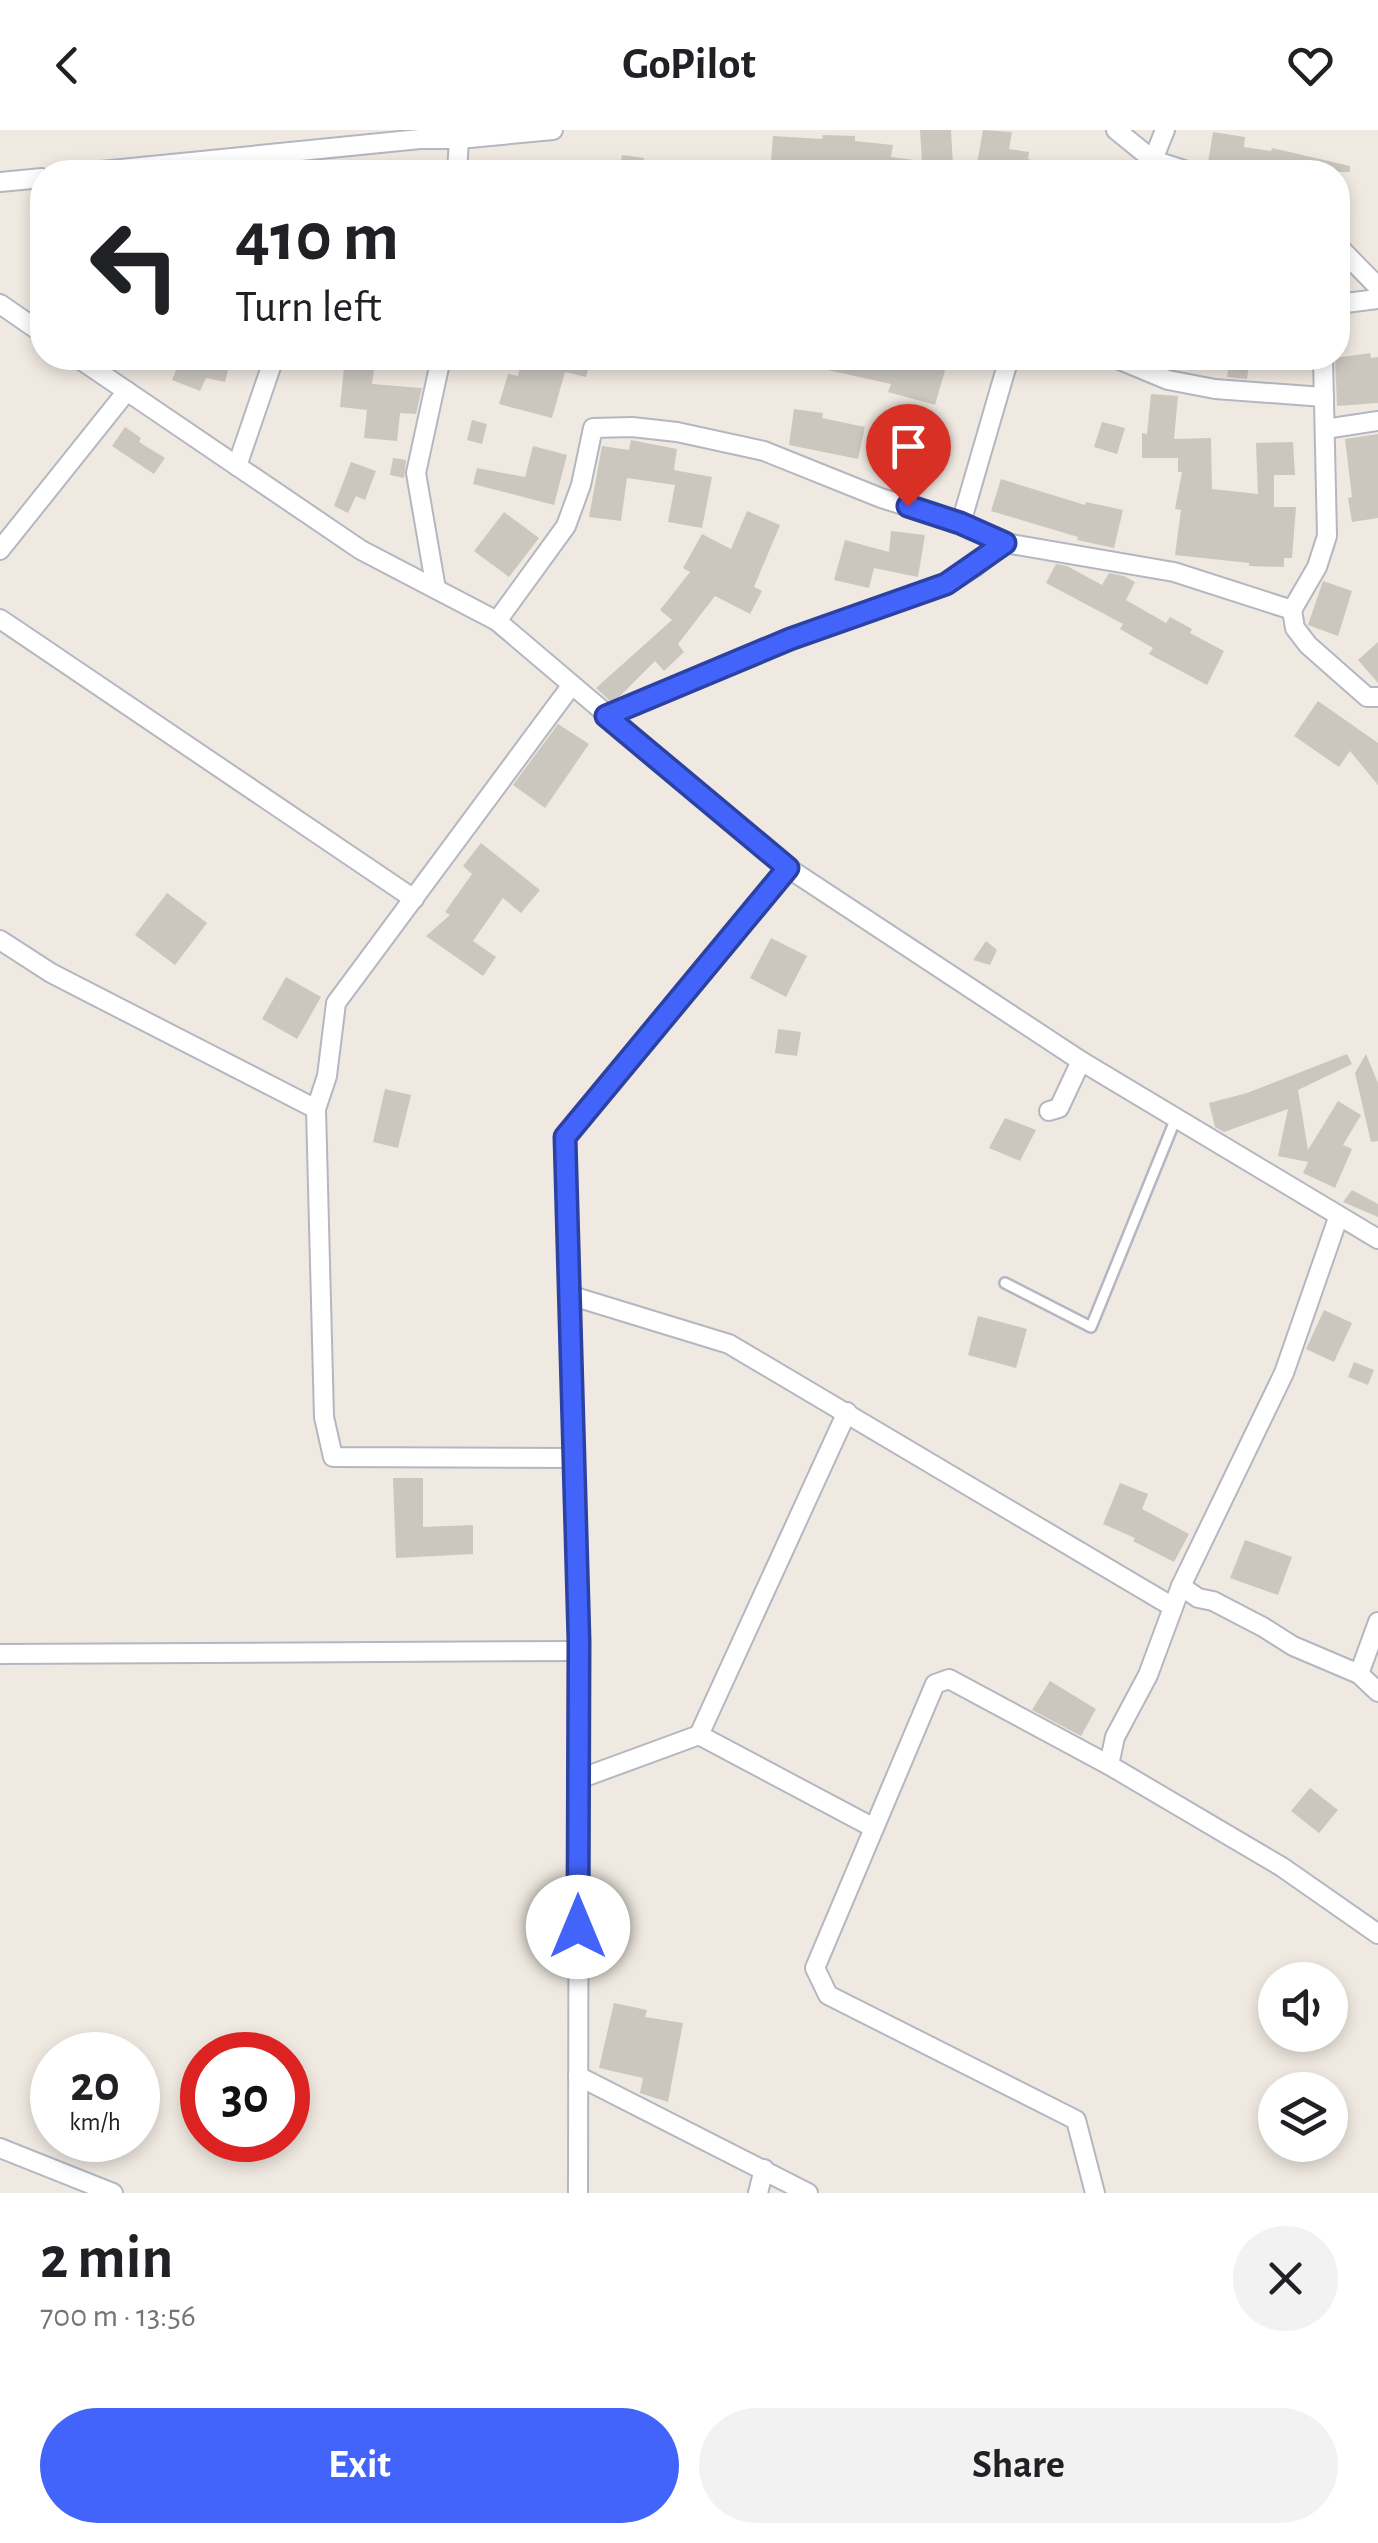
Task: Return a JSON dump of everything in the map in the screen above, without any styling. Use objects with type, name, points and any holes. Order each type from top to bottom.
[{"type":"street","points":[[208,160],[420,138],[553,130]]},
{"type":"street","points":[[1116,130],[1153,160],[1165,130]]},
{"type":"street","points":[[0,182],[30,179]]},
{"type":"street","points":[[1350,258],[1378,287]]},
{"type":"street","points":[[1350,302],[1378,299]]},
{"type":"street","points":[[0,304],[30,325]]},
{"type":"street","points":[[96,370],[361,550],[497,621],[788,868],[1081,1060],[1378,1239]]},
{"type":"street","points":[[238,466],[270,370]]},
{"type":"street","points":[[436,589],[416,473],[438,370]]},
{"type":"street","points":[[960,523],[1005,370]]},
{"type":"street","points":[[1144,370],[1199,386],[1324,397]]},
{"type":"street","points":[[1323,370],[1327,536],[1317,567],[1292,610],[1295,628],[1367,696],[1378,697]]},
{"type":"street","points":[[0,550],[128,391]]},
{"type":"street","points":[[1324,429],[1378,421]]},
{"type":"street","points":[[497,621],[566,526],[581,485],[593,428],[632,427],[677,432],[764,451],[1005,543],[1174,572],[1292,610]]},
{"type":"street","points":[[606,716],[790,639],[946,584],[1005,543]]},
{"type":"street","points":[[0,620],[414,898]]},
{"type":"street","points":[[572,686],[336,1003],[327,1076],[316,1109],[324,1417],[333,1457],[574,1458]]},
{"type":"street","points":[[578,2193],[579,1651],[565,1137],[788,868]]},
{"type":"street","points":[[0,940],[50,974],[316,1109]]},
{"type":"street","points":[[1049,1112],[1059,1108],[1081,1060]]},
{"type":"street","points":[[1109,1765],[1115,1738],[1148,1675],[1181,1586],[1284,1373],[1338,1218]]},
{"type":"street","points":[[569,1294],[730,1344],[1173,1607]]},
{"type":"street","points":[[579,1779],[700,1736],[846,1412]]},
{"type":"street","points":[[1181,1586],[1198,1598],[1213,1601],[1263,1626],[1293,1646],[1359,1674],[1378,1692]]},
{"type":"street","points":[[1359,1674],[1378,1622]]},
{"type":"street","points":[[0,1654],[579,1651]]},
{"type":"street","points":[[1096,2193],[1076,2120],[828,1996],[815,1968],[935,1684],[949,1678],[1109,1765],[1282,1867],[1378,1934]]},
{"type":"street","points":[[700,1736],[874,1828]]},
{"type":"street","points":[[578,2076],[808,2193]]},
{"type":"street","points":[[0,2148],[113,2193]]},
{"type":"street","points":[[758,2193],[764,2169]]},
{"type":"lane","points":[[1005,1283],[1092,1327],[1176,1118]]},
{"type":"building","points":[[920,130],[951,130],[953,160],[922,160]]},
{"type":"building","points":[[983,130],[1012,132],[1009,149],[1029,152],[1028,159],[1031,160],[978,160]]},
{"type":"building","points":[[1213,132],[1245,137],[1244,147],[1271,151],[1272,148],[1324,160],[1208,160]]},
{"type":"building","points":[[773,136],[855,136],[855,141],[893,145],[891,157],[914,160],[771,160]]},
{"type":"building","points":[[622,155],[644,158],[644,160],[621,160]]},
{"type":"building","points":[[1370,353],[1371,358],[1378,357],[1378,403],[1337,406],[1336,370],[1350,370],[1350,356]]},
{"type":"building","points":[[176,370],[228,370],[225,382],[206,378],[200,391],[172,380]]},
{"type":"building","points":[[344,370],[374,370],[372,384],[422,388],[416,414],[400,413],[397,441],[364,438],[367,410],[340,407]]},
{"type":"building","points":[[519,370],[588,370],[586,377],[565,372],[552,418],[499,404],[508,374],[518,376]]},
{"type":"building","points":[[828,370],[945,370],[935,405],[888,392],[891,384]]},
{"type":"building","points":[[1228,370],[1248,370],[1247,379],[1227,377]]},
{"type":"building","points":[[1151,394],[1178,396],[1174,439],[1211,438],[1212,489],[1258,494],[1256,443],[1293,442],[1295,475],[1274,475],[1274,507],[1296,507],[1292,558],[1284,558],[1284,567],[1175,555],[1181,510],[1175,509],[1182,472],[1178,472],[1178,458],[1142,458],[1142,433],[1147,434]]},
{"type":"building","points":[[794,409],[823,413],[822,418],[865,427],[858,459],[789,445]]},
{"type":"building","points":[[472,420],[487,424],[482,444],[467,440]]},
{"type":"building","points":[[1102,422],[1125,428],[1117,454],[1094,447]]},
{"type":"building","points":[[125,427],[141,438],[139,442],[165,458],[154,474],[112,446]]},
{"type":"building","points":[[1378,434],[1378,518],[1352,522],[1345,439]]},
{"type":"building","points":[[631,440],[677,449],[674,470],[712,477],[702,528],[668,522],[675,485],[627,478],[621,521],[589,517],[602,446],[629,450]]},
{"type":"building","points":[[533,446],[567,455],[554,505],[473,484],[477,468],[525,477]]},
{"type":"building","points":[[393,458],[406,460],[404,478],[390,475]]},
{"type":"building","points":[[351,462],[376,471],[365,500],[356,496],[348,513],[334,506]]},
{"type":"building","points":[[1001,479],[1085,505],[1086,502],[1123,510],[1114,548],[991,511]]},
{"type":"building","points":[[747,511],[780,525],[754,587],[762,591],[750,614],[715,596],[678,644],[684,652],[664,671],[655,661],[618,698],[610,701],[596,688],[672,620],[660,610],[690,572],[683,568],[702,534],[731,549]]},
{"type":"building","points":[[504,512],[539,538],[509,577],[474,551]]},
{"type":"building","points":[[891,531],[925,535],[918,577],[874,568],[869,588],[834,580],[845,540],[889,552]]},
{"type":"building","points":[[1056,564],[1102,585],[1109,573],[1124,576],[1135,582],[1126,600],[1166,623],[1170,617],[1224,651],[1207,685],[1149,654],[1153,648],[1120,629],[1123,624],[1046,583]]},
{"type":"building","points":[[1323,581],[1352,591],[1338,636],[1308,625]]},
{"type":"building","points":[[1378,642],[1378,683],[1358,660]]},
{"type":"building","points":[[1318,701],[1378,743],[1378,785],[1350,751],[1339,767],[1294,736]]},
{"type":"building","points":[[558,724],[589,744],[545,808],[513,785]]},
{"type":"building","points":[[481,843],[540,890],[521,913],[503,898],[473,941],[496,957],[483,976],[426,936],[450,915],[445,912],[472,874],[463,866]]},
{"type":"building","points":[[167,893],[207,923],[175,965],[135,935]]},
{"type":"building","points":[[771,938],[807,956],[786,997],[750,978]]},
{"type":"building","points":[[986,941],[997,950],[990,965],[973,960]]},
{"type":"building","points":[[286,977],[321,997],[297,1039],[262,1019]]},
{"type":"building","points":[[778,1029],[801,1032],[797,1056],[775,1053]]},
{"type":"building","points":[[1347,1054],[1352,1064],[1298,1090],[1308,1150],[1338,1101],[1361,1115],[1343,1145],[1352,1149],[1335,1188],[1303,1173],[1308,1162],[1278,1156],[1288,1109],[1224,1132],[1215,1127],[1209,1103],[1247,1093]]},
{"type":"building","points":[[1366,1054],[1378,1083],[1378,1141],[1371,1142],[1355,1073]]},
{"type":"building","points":[[385,1089],[411,1095],[398,1148],[373,1142]]},
{"type":"building","points":[[1005,1118],[1036,1130],[1020,1161],[989,1148]]},
{"type":"building","points":[[1352,1190],[1378,1204],[1378,1217],[1343,1202]]},
{"type":"building","points":[[1324,1310],[1352,1323],[1334,1362],[1306,1349]]},
{"type":"building","points":[[978,1316],[1027,1329],[1016,1368],[968,1355]]},
{"type":"building","points":[[1354,1362],[1374,1370],[1368,1385],[1348,1377]]},
{"type":"building","points":[[393,1478],[423,1478],[423,1527],[473,1525],[473,1554],[396,1558]]},
{"type":"building","points":[[1120,1483],[1148,1494],[1142,1509],[1189,1534],[1174,1562],[1103,1524]]},
{"type":"building","points":[[1245,1540],[1292,1557],[1278,1595],[1230,1578]]},
{"type":"building","points":[[1050,1681],[1096,1709],[1081,1736],[1032,1710]]},
{"type":"building","points":[[1310,1788],[1338,1810],[1319,1833],[1291,1811]]},
{"type":"building","points":[[614,2003],[647,2010],[645,2017],[683,2023],[668,2102],[640,2093],[643,2078],[599,2068]]},
{"type":"route","points":[[578,1927],[579,1641],[565,1137],[788,868],[606,716],[790,639],[946,584],[976,567],[1005,543],[908,506]]}]
